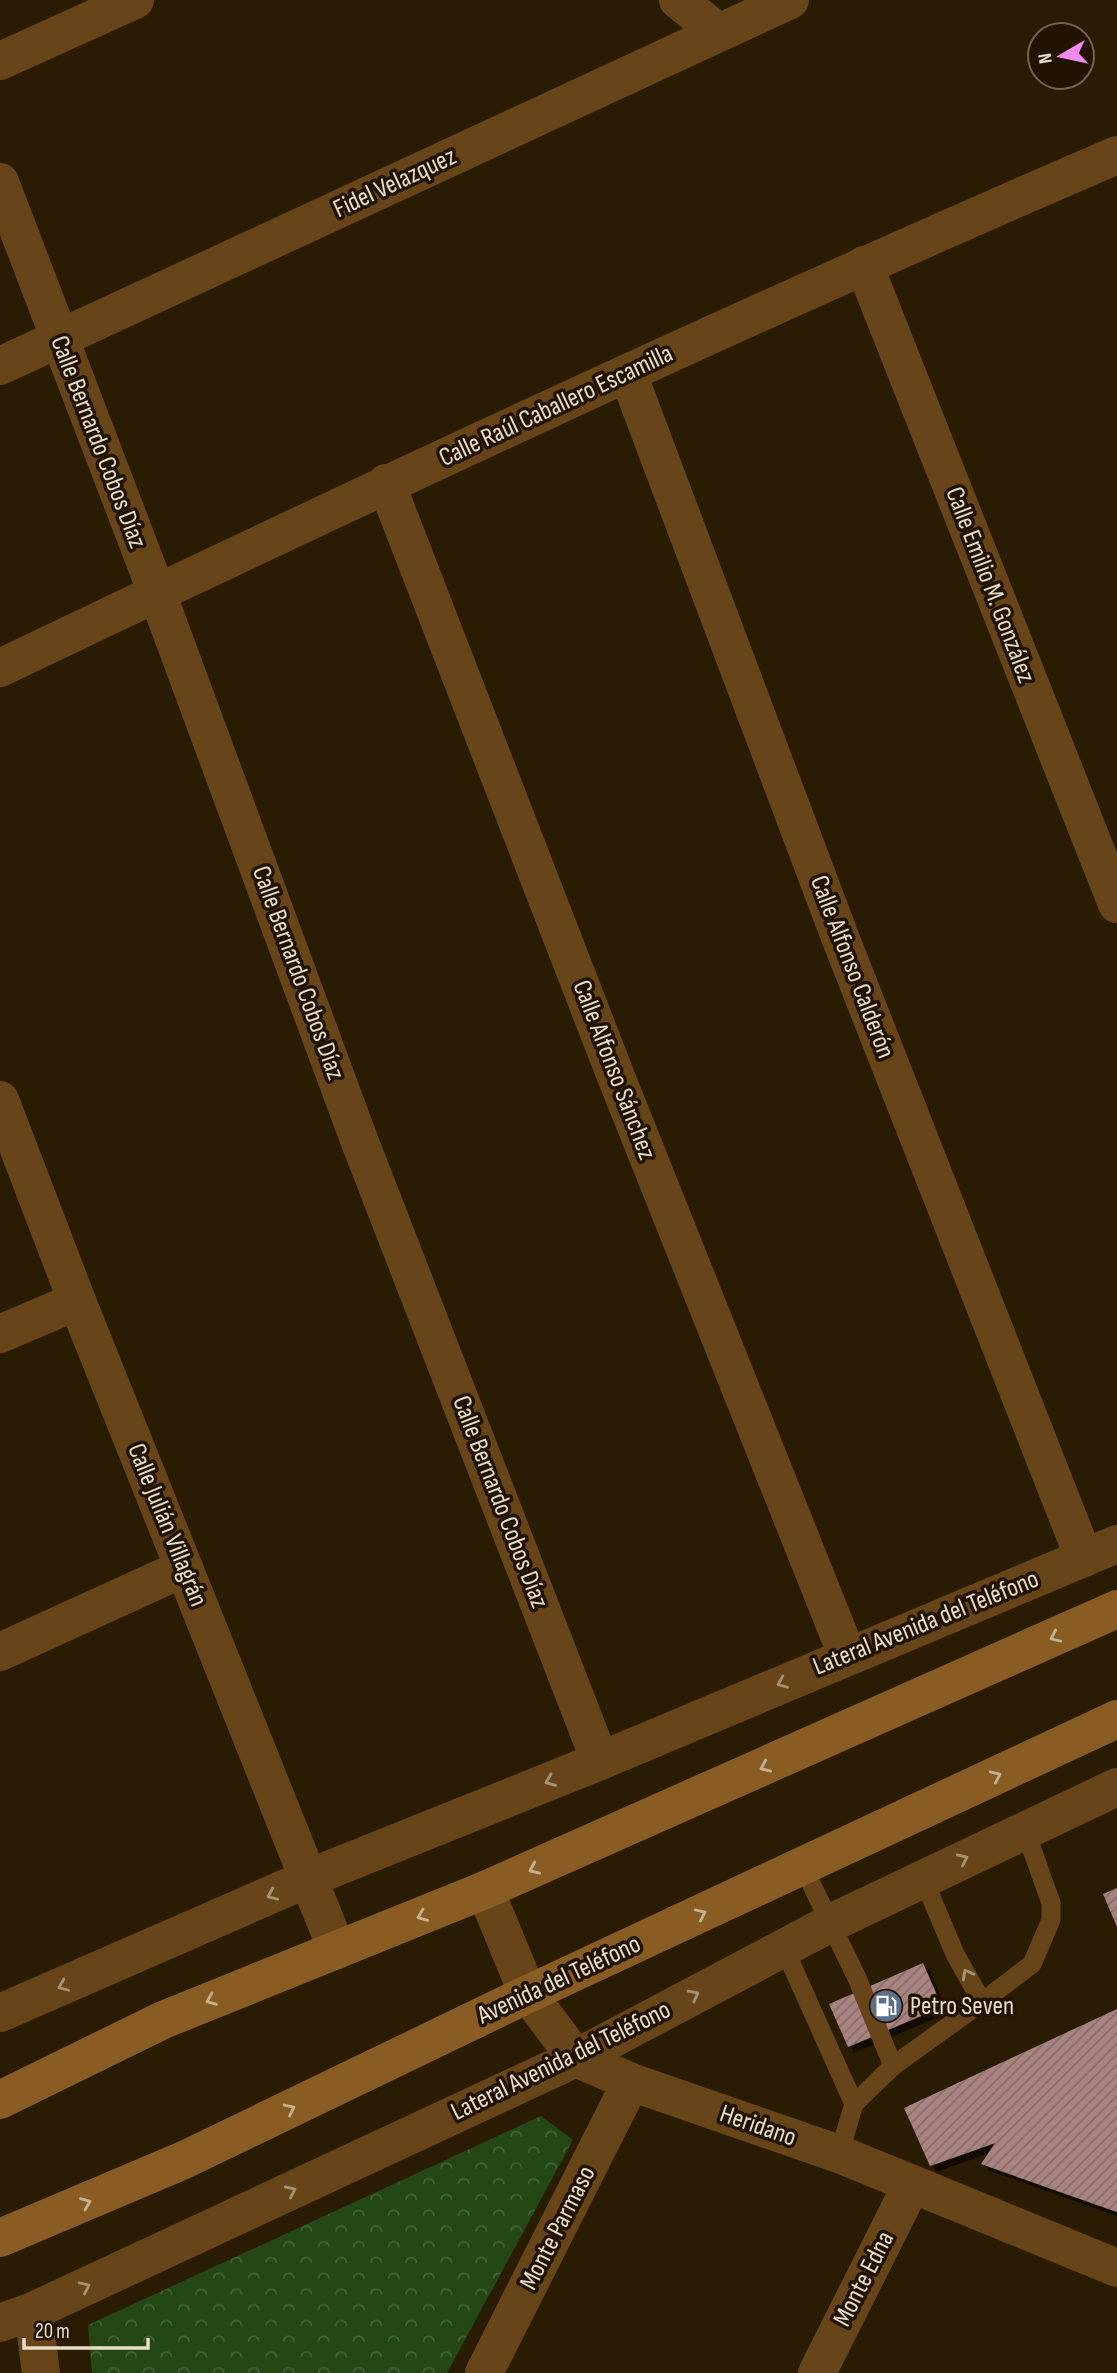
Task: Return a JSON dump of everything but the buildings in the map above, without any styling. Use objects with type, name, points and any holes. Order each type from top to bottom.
[{"type":"main road","points":[[0,2100],[163,2020],[485,1890],[1117,1609]]},
{"type":"main road","name":"Avenida del Teléfono","points":[[0,2238],[184,2160],[528,1994],[1117,1719]]},
{"type":"street","points":[[0,61],[135,0]]},
{"type":"street","points":[[678,0],[718,32]]},
{"type":"street","name":"Fidel Velazquez","points":[[0,366],[790,0]]},
{"type":"street","name":"Calle Raúl Caballero Escamilla","points":[[0,668],[386,483],[864,265],[1115,161]]},
{"type":"street","name":"Calle Bernardo Cobos Díaz","points":[[0,182],[157,593],[363,1150],[600,1761]]},
{"type":"street","name":"Calle Emilio M. González","points":[[864,265],[1117,904]]},
{"type":"street","name":"Calle Alfonso Calderón","points":[[628,374],[840,937],[1100,1551]]},
{"type":"street","name":"Calle Alfonso Sánchez","points":[[386,483],[615,1074],[848,1655]]},
{"type":"street","name":"Calle Julián Villagrán","points":[[0,1100],[77,1301],[337,1950]]},
{"type":"street","points":[[0,1334],[77,1301]]},
{"type":"street","name":"Lateral Avenida del Teléfono","points":[[0,2013],[309,1878],[600,1761],[1100,1551]]},
{"type":"street","points":[[0,1652],[184,1568]]},
{"type":"street","name":"Lateral Avenida del Teléfono","points":[[17,2317],[576,2058],[831,1923],[1117,1787]]},
{"type":"street","name":"Heridano","points":[[485,1890],[528,1994],[576,2058],[631,2082],[839,2154],[1117,2269]]},
{"type":"street","name":"Monte Parmaso","points":[[484,2373],[631,2082]]},
{"type":"street","name":"Monte Edna","points":[[817,2373],[911,2186]]},
{"type":"street","points":[[17,2317],[41,2373]]},
{"type":"lane","points":[[839,2154],[853,2104],[893,2066],[1032,1964],[1051,1920],[1051,1903],[1025,1830]]},
{"type":"lane","points":[[803,1867],[857,1978],[893,2066]]},
{"type":"lane","points":[[923,1878],[955,1954],[982,2002]]},
{"type":"lane","points":[[784,1948],[853,2104]]},
{"type":"green space","points":[[541,2116],[573,2140],[447,2373],[92,2373],[88,2325]]},
{"type":"place","name":"Petro Seven","points":[[886,2006]]}]
